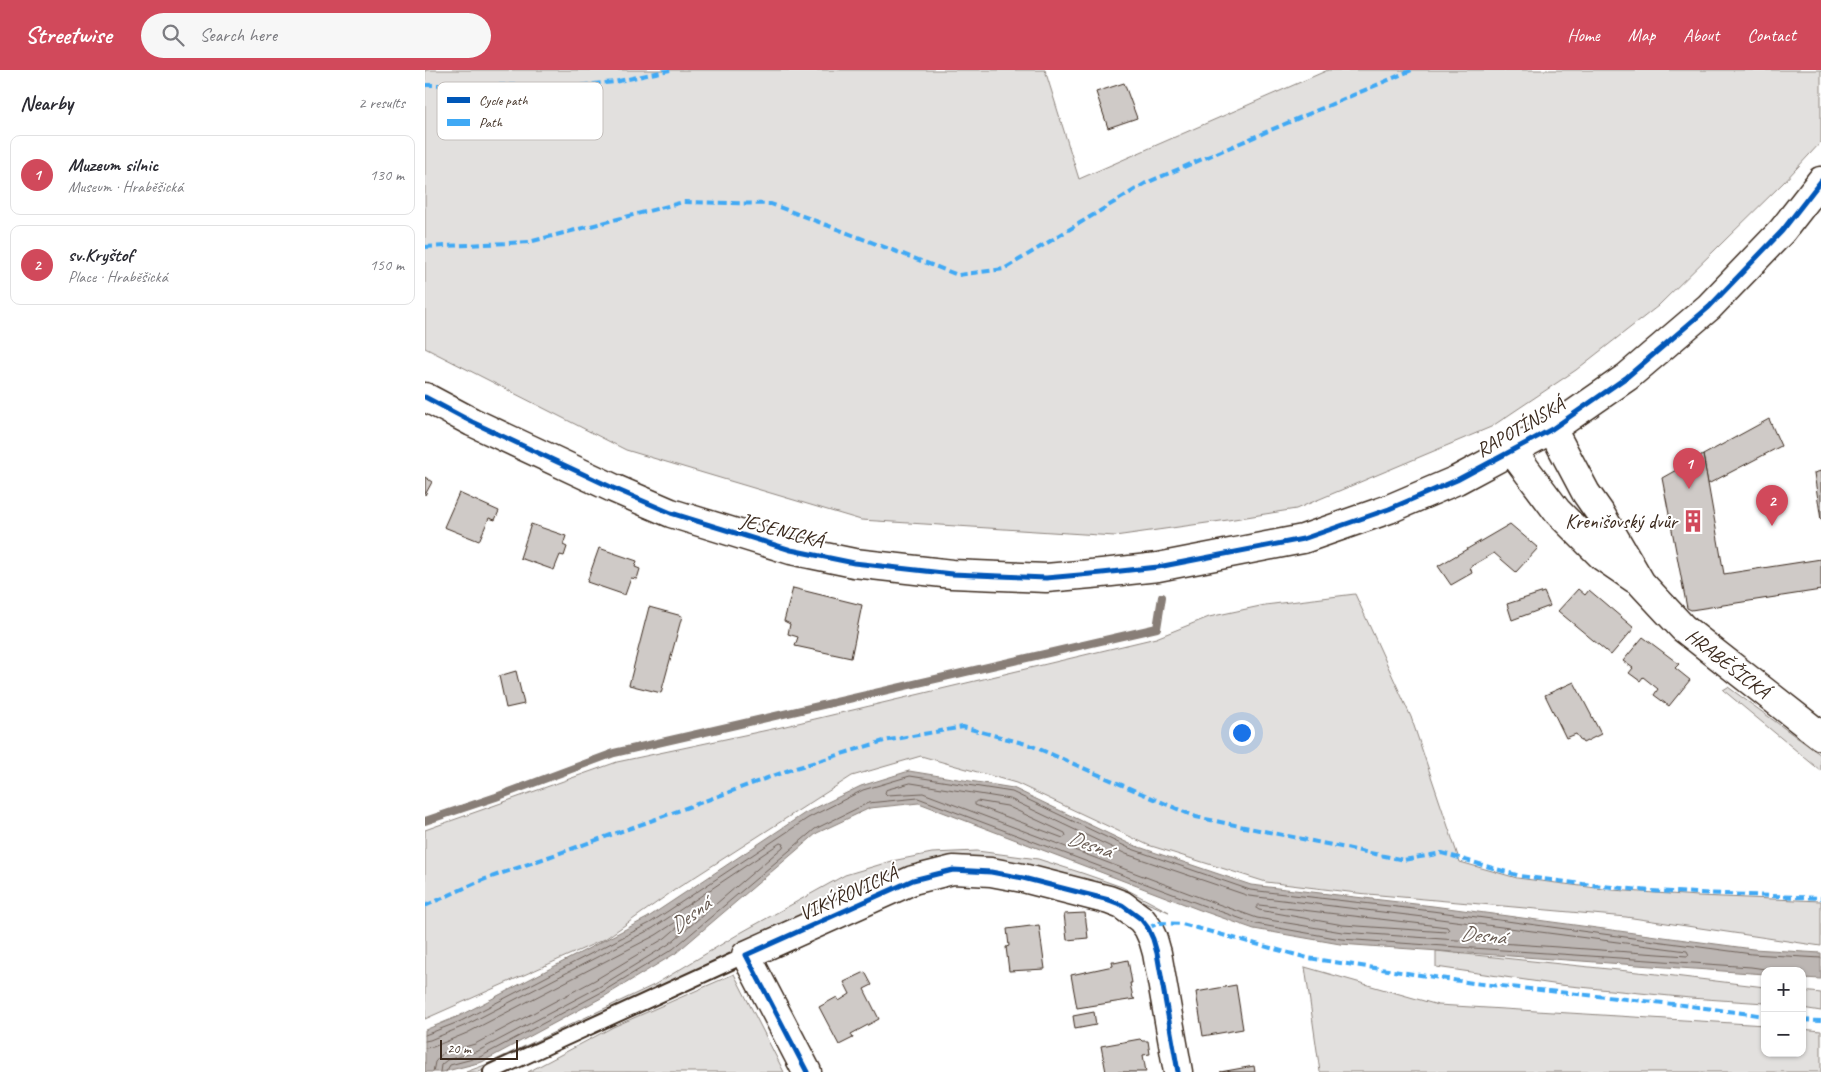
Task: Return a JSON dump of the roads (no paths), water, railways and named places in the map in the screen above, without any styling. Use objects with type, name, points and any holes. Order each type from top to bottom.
[{"type":"main road","name":"RAPOTÍNSKÁ","points":[[1158,567],[1303,539],[1389,509],[1457,480],[1552,429],[1627,377],[1709,307],[1782,230],[1821,181]]},
{"type":"main road","name":"JESENICKÁ","points":[[425,397],[472,422],[671,513],[791,550],[854,563],[951,574],[1046,578],[1103,574],[1158,567]]},
{"type":"main road","name":"HRABĚŠICKÁ","points":[[1552,429],[1586,493],[1600,513],[1641,583]]},
{"type":"main road","name":"HRABĚŠICKÁ","points":[[1512,451],[1557,511],[1603,557],[1641,583],[1683,628],[1821,736]]},
{"type":"main road","name":"VIKÝŘOVICKÁ","points":[[746,955],[913,880],[953,870],[991,872],[1023,878],[1109,900],[1123,905],[1141,919],[1153,939],[1178,1072]]},
{"type":"main road","points":[[746,955],[807,1072]]},
{"type":"lane","points":[[491,1072],[746,955]]},
{"type":"water","name":"Desná","points":[[909,771],[1013,788],[1130,844],[1251,885],[1433,906],[1753,949],[1821,953],[1821,979],[1806,978],[1806,967],[1761,967],[1761,974],[1340,944],[1254,929],[919,803],[870,808],[817,833],[676,953],[605,996],[482,1062],[443,1072],[425,1072],[425,1030],[459,1016],[647,918],[805,813],[861,786]]},
{"type":"waterway","points":[[425,821],[614,753],[1157,628],[1162,597]]},
{"type":"place","name":"Muzeum silnic","points":[[1689,489]]},
{"type":"place","name":"Krenišovský dvůr","points":[[1693,521]]},
{"type":"place","name":"sv.Kryštof","points":[[1772,526]]}]
